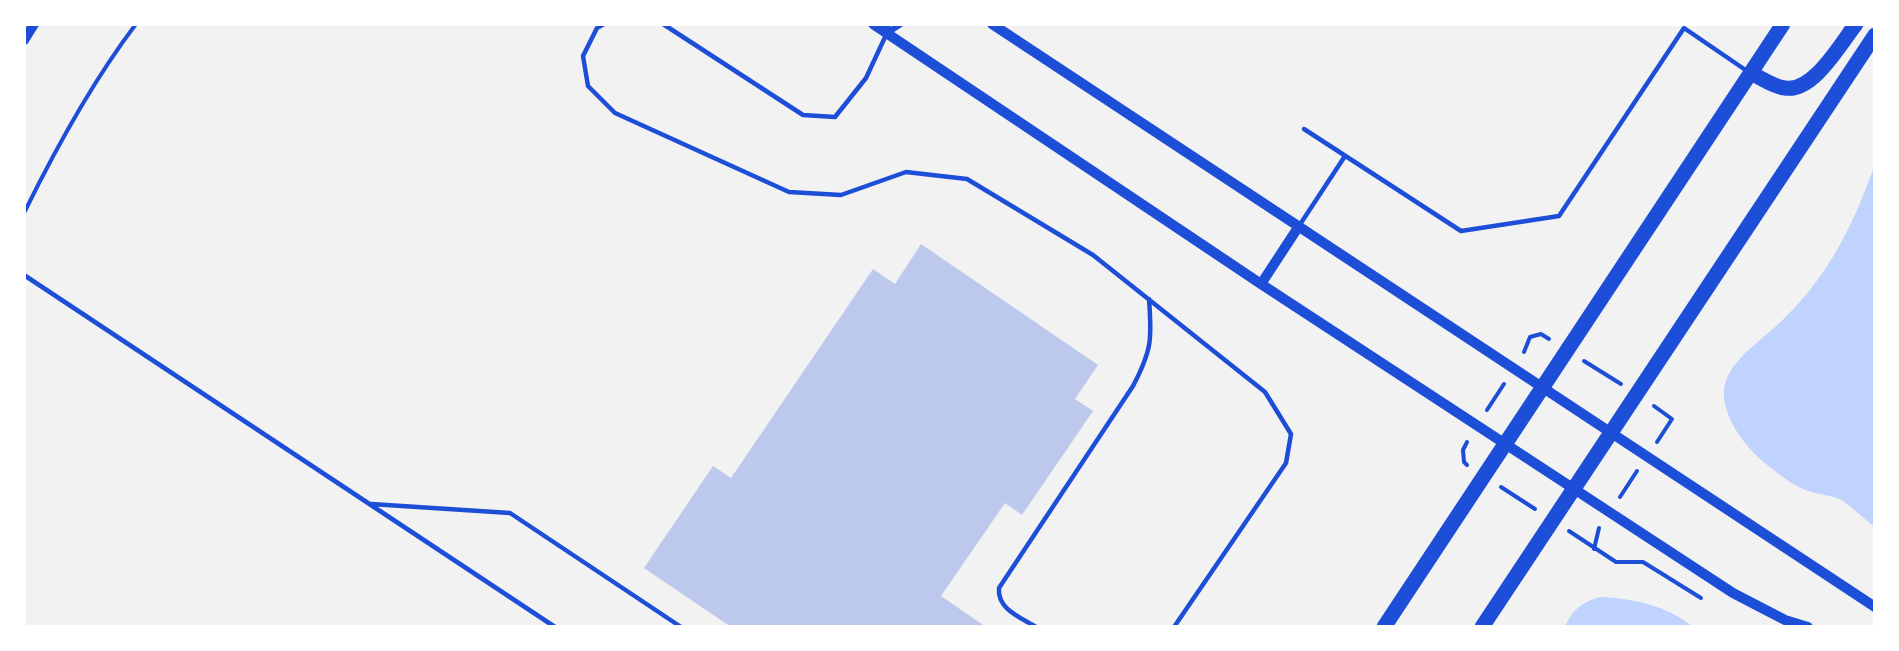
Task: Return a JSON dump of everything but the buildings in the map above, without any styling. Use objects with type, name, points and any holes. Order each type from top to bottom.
[{"type":"main road","points":[[1384,627],[1783,24]]},
{"type":"main road","points":[[1750,73],[1786,89],[1799,87],[1816,77],[1856,24]]},
{"type":"main road","points":[[1482,627],[1875,35]]},
{"type":"street","points":[[24,40],[34,24]]},
{"type":"street","points":[[873,24],[887,29],[1261,284],[1734,593],[1785,620],[1808,627]]},
{"type":"street","points":[[887,29],[901,24]]},
{"type":"street","points":[[992,24],[1646,458],[1875,607]]},
{"type":"street","points":[[1261,284],[1299,226]]},
{"type":"lane","points":[[604,24],[597,28],[583,56],[588,86],[615,113],[789,192],[841,195],[906,172],[967,178],[1093,255],[1265,392],[1291,434],[1286,463],[1174,627]]},
{"type":"lane","points":[[663,24],[803,115],[835,117],[866,78],[887,29]]},
{"type":"lane","points":[[1304,129],[1461,231],[1559,216],[1684,28],[1750,73]]},
{"type":"lane","points":[[1299,226],[1345,156]]},
{"type":"lane","points":[[24,275],[555,627]]},
{"type":"lane","points":[[1036,627],[1004,606],[998,598],[999,588],[1133,386],[1147,358],[1152,338],[1149,299]]},
{"type":"lane","points":[[369,504],[510,513],[681,627]]},
{"type":"path","points":[[25,211],[47,165],[102,72],[136,24]]},
{"type":"path","points":[[1594,549],[1597,532],[1672,419],[1637,394],[1540,334],[1530,337],[1514,369],[1477,426],[1463,450],[1464,462],[1483,476],[1594,549],[1616,562],[1643,562],[1703,599]]},
{"type":"water","points":[[1875,164],[1875,527],[1843,501],[1797,486],[1759,458],[1731,422],[1724,401],[1724,391],[1730,372],[1736,364],[1792,310],[1823,273],[1847,232]]},
{"type":"water","points":[[1600,597],[1649,604],[1693,627],[1565,627],[1578,608]]}]
